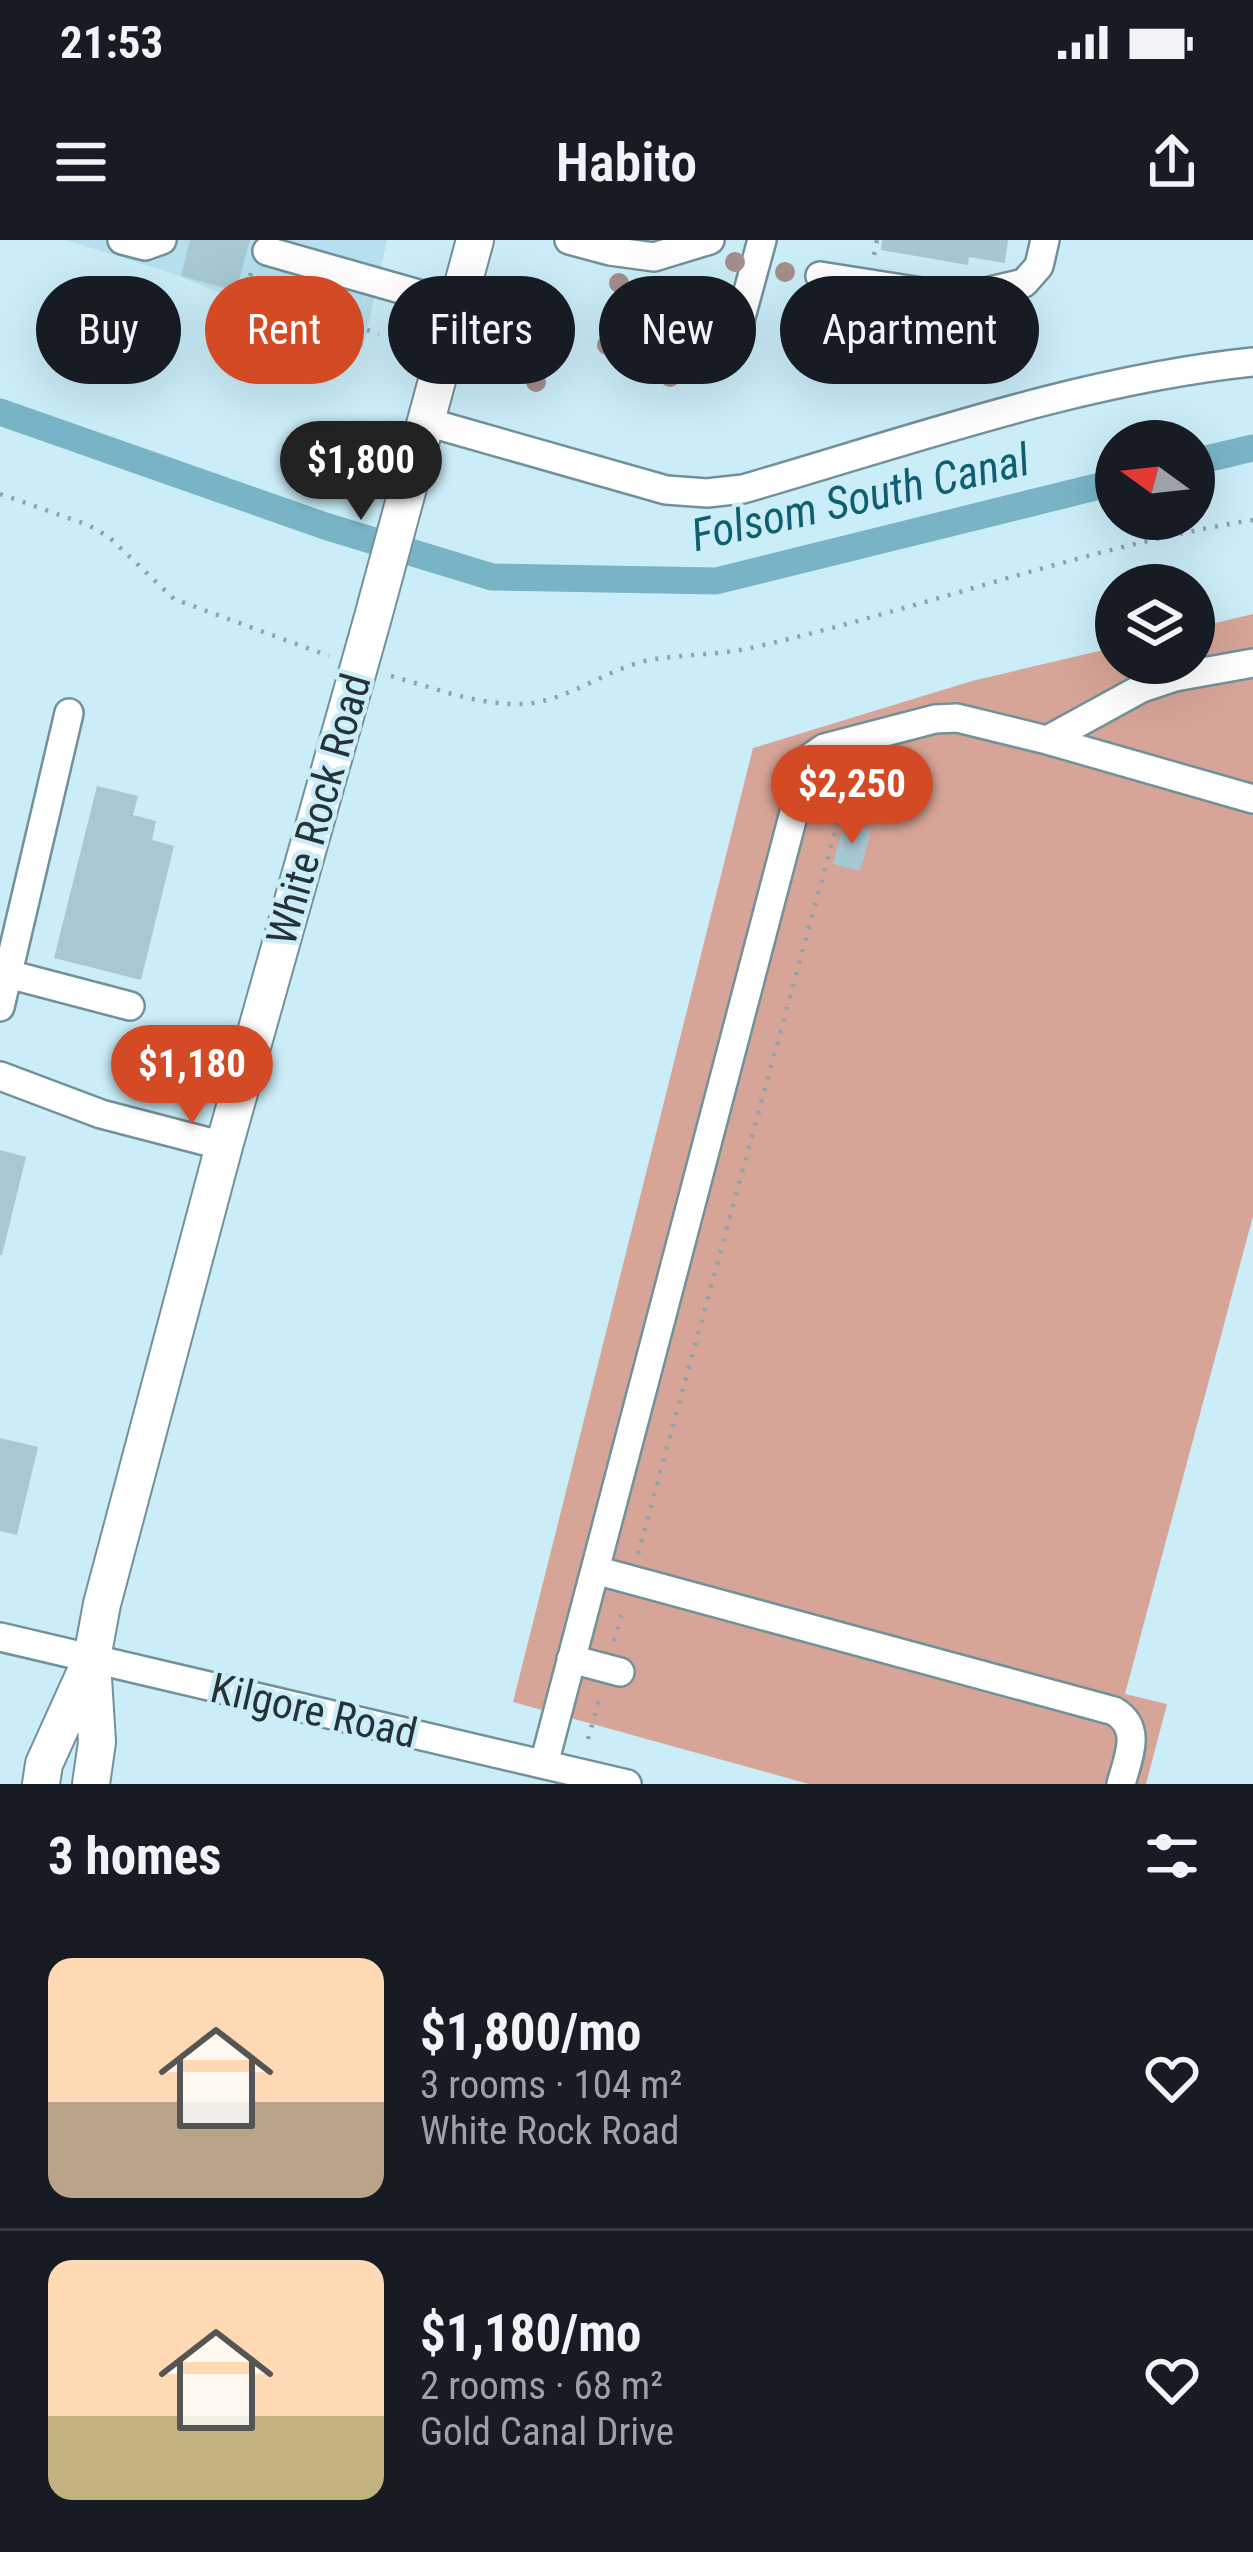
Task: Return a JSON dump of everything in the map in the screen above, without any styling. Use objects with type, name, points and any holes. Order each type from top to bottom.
[{"type":"main road","name":"White Rock Road","points":[[466,276],[475,240]]},
{"type":"main road","name":"White Rock Road","points":[[41,1784],[44,1764],[92,1658],[102,1604],[224,1146],[437,384]]},
{"type":"main road","name":"White Rock Road","points":[[91,1784],[97,1742],[92,1658]]},
{"type":"street","points":[[122,240],[145,246],[162,240]]},
{"type":"street","points":[[569,240],[654,257],[710,240]]},
{"type":"street","points":[[752,276],[762,240]]},
{"type":"street","points":[[1030,276],[1039,266],[1045,240]]},
{"type":"street","points":[[261,254],[388,287]]},
{"type":"street","points":[[423,436],[666,490],[707,493],[742,489],[1070,394],[1253,362]]},
{"type":"street","points":[[1047,740],[1142,688],[1253,663]]},
{"type":"street","points":[[0,1007],[69,713]]},
{"type":"street","points":[[544,1764],[808,759],[824,748],[946,717],[1047,740],[1253,799]]},
{"type":"street","points":[[8,974],[130,1006]]},
{"type":"street","points":[[0,1076],[101,1114],[224,1146]]},
{"type":"street","points":[[595,1570],[1114,1711],[1132,1732],[1121,1784]]},
{"type":"street","name":"Kilgore Road","points":[[0,1637],[627,1784]]},
{"type":"street","points":[[571,1659],[613,1671]]},
{"type":"path","points":[[874,255],[877,240]]},
{"type":"path","points":[[261,254],[247,290],[379,334]]},
{"type":"path","points":[[0,494],[109,536],[174,599],[357,666],[484,702],[519,705],[561,696],[653,659],[750,648],[1131,545],[1253,520]]},
{"type":"path","points":[[588,1739],[613,1671],[631,1579],[854,763]]},
{"type":"shaded area","points":[[66,240],[387,240],[364,344],[364,276],[205,276],[205,287]]},
{"type":"shaded area","points":[[1253,614],[1253,1216],[1125,1694],[1167,1704],[1146,1784],[809,1784],[513,1702],[753,748],[972,681],[1095,652],[1095,684],[1215,684],[1215,623]]},
{"type":"building","points":[[190,240],[250,240],[240,276],[205,276],[205,283],[181,276]]},
{"type":"building","points":[[882,240],[1008,240],[1005,263],[969,257],[968,265],[881,250]]},
{"type":"building","points":[[97,786],[138,796],[133,815],[156,821],[152,840],[174,846],[141,980],[54,958]]},
{"type":"building","points":[[844,823],[871,831],[860,871],[833,864]]},
{"type":"building","points":[[0,1150],[26,1157],[2,1255],[0,1255]]},
{"type":"building","points":[[0,1438],[38,1447],[17,1535],[0,1531]]},
{"type":"waterway","name":"Folsom South Canal","points":[[0,412],[325,526],[492,577],[716,581],[1095,487]]},
{"type":"waterway","name":"Folsom South Canal","points":[[1215,457],[1253,448]]}]
